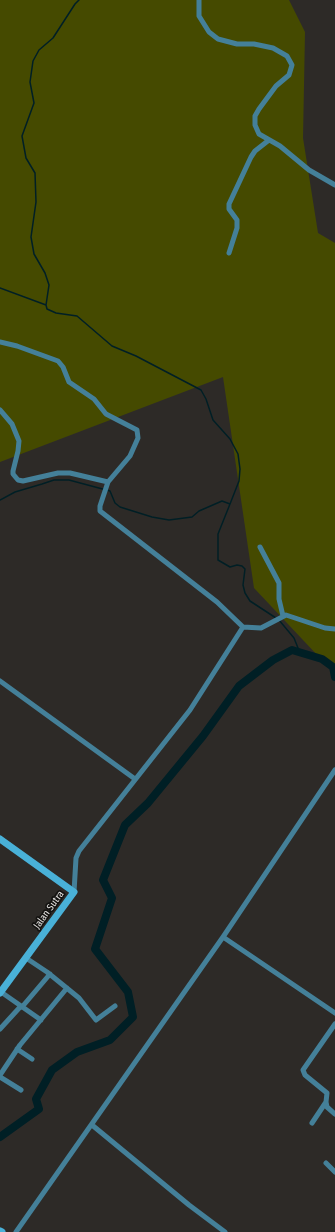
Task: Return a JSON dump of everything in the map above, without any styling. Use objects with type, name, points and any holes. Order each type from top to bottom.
[{"type":"street","points":[[199,0],[199,16],[209,32],[218,39],[232,43],[254,44],[273,48],[287,56],[292,65],[289,75],[276,86],[255,116],[255,125],[259,134],[280,146],[309,170],[335,185]]},
{"type":"street","points":[[229,253],[236,238],[237,220],[229,209],[229,204],[251,157],[255,151],[269,140]]},
{"type":"street","points":[[0,342],[17,346],[58,361],[63,367],[69,382],[94,399],[106,414],[137,430],[138,438],[130,456],[107,487],[100,506],[100,511],[106,517],[191,581],[217,602],[243,627],[261,628],[279,618],[293,616],[325,628],[335,629]]},
{"type":"street","points":[[0,410],[12,424],[19,441],[13,471],[13,474],[18,480],[23,481],[58,473],[70,473],[107,487]]},
{"type":"street","points":[[260,547],[279,583],[279,618]]},
{"type":"street","points":[[74,892],[76,858],[135,779],[190,710],[243,627]]},
{"type":"street","points":[[0,681],[135,779]]},
{"type":"street","points":[[16,1232],[223,937],[335,770]]},
{"type":"street","name":"Jalan Sutra","points":[[0,838],[74,892],[1,992]]},
{"type":"street","points":[[223,937],[335,1013]]},
{"type":"street","points":[[26,958],[50,974],[79,998],[96,1020],[115,1006]]},
{"type":"street","points":[[0,1029],[50,974]]},
{"type":"street","points":[[21,1090],[0,1076],[17,1049],[67,988]]},
{"type":"street","points":[[1,992],[41,1020]]},
{"type":"street","points":[[335,1024],[303,1070],[306,1075],[327,1093],[327,1107],[335,1114]]},
{"type":"street","points":[[17,1049],[32,1058]]},
{"type":"street","points":[[312,1123],[326,1102]]},
{"type":"street","points":[[92,1125],[189,1205],[225,1232]]},
{"type":"street","points":[[326,1163],[335,1172]]},
{"type":"shaded area","points":[[0,0],[289,0],[305,32],[303,138],[318,233],[335,243],[335,674],[254,588],[223,377],[0,462]]},
{"type":"waterway","points":[[46,305],[49,285],[45,273],[34,254],[31,237],[36,202],[35,173],[26,158],[22,136],[34,103],[30,82],[33,61],[39,50],[53,38],[79,0]]},
{"type":"waterway","points":[[0,288],[46,305],[47,309],[56,313],[77,316],[112,346],[136,356],[201,390],[206,399],[213,420],[230,439],[238,454],[240,469],[239,481],[230,504]]},
{"type":"waterway","points":[[0,500],[15,492],[54,480],[69,480],[110,491],[115,503],[120,507],[152,517],[169,520],[192,517],[199,511],[222,501],[230,504],[218,534],[218,560],[230,567],[237,565],[242,566],[245,569],[243,585],[245,593],[250,601],[276,618]]},
{"type":"waterway","points":[[279,620],[294,638],[300,653]]},
{"type":"waterway","points":[[0,1137],[39,1109],[36,1099],[52,1070],[77,1052],[110,1040],[133,1017],[128,992],[95,949],[112,898],[103,880],[125,825],[148,803],[203,736],[239,686],[273,660],[292,650],[322,659],[333,667],[335,677]]}]
